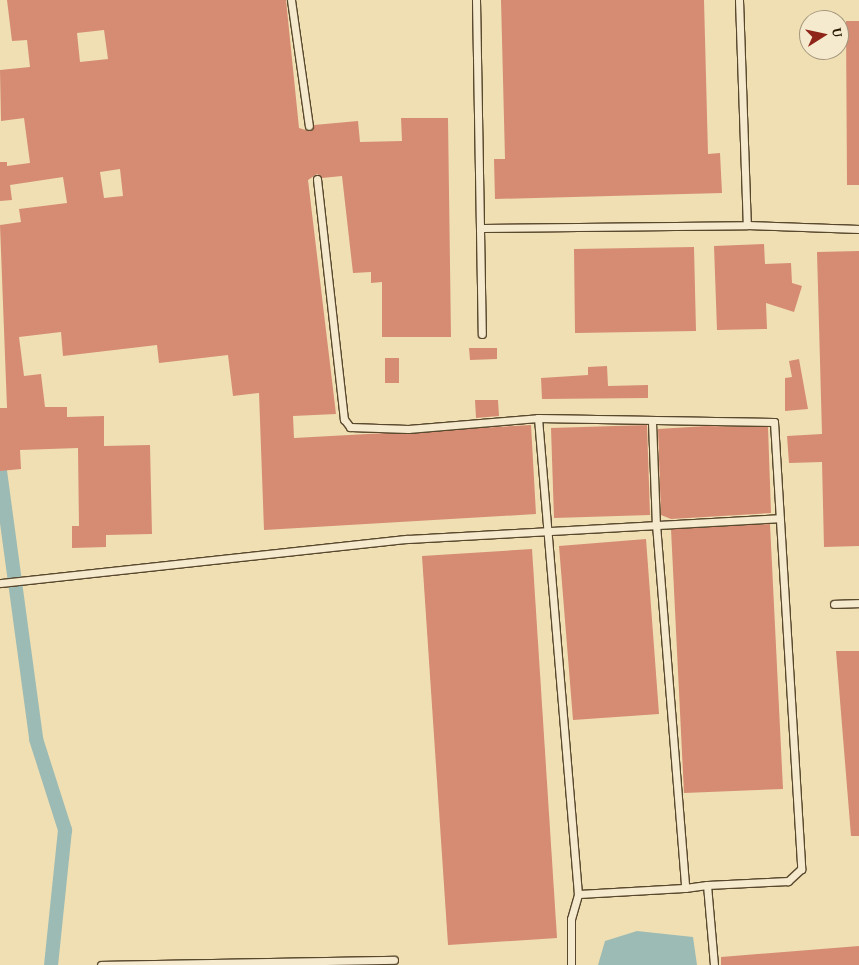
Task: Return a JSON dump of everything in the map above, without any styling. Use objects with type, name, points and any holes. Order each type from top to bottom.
[{"type":"lane","points":[[292,0],[309,126]]},
{"type":"lane","points":[[476,0],[482,228],[482,334]]},
{"type":"lane","points":[[739,0],[747,225]]},
{"type":"lane","points":[[317,178],[346,424],[408,429],[538,418],[652,422],[774,422],[801,869],[788,881],[578,894]]},
{"type":"lane","points":[[482,228],[747,225],[859,229]]},
{"type":"lane","points":[[538,418],[578,894],[571,919],[570,965]]},
{"type":"lane","points":[[652,422],[656,524],[684,888]]},
{"type":"lane","points":[[0,583],[407,539],[779,518]]},
{"type":"lane","points":[[834,604],[859,603]]},
{"type":"lane","points":[[707,886],[714,965]]},
{"type":"lane","points":[[101,965],[394,960]]},
{"type":"water","points":[[637,931],[693,937],[697,965],[598,965],[605,941]]},
{"type":"building","points":[[7,0],[286,0],[299,128],[309,131],[314,125],[358,121],[360,142],[402,141],[401,118],[448,118],[451,337],[382,337],[382,282],[371,283],[371,272],[353,273],[342,176],[322,178],[317,174],[308,180],[336,414],[293,416],[294,438],[531,425],[536,514],[264,530],[259,393],[233,396],[228,355],[159,363],[157,345],[63,356],[61,332],[19,337],[24,376],[41,374],[45,407],[67,407],[67,417],[104,416],[104,446],[150,445],[152,534],[106,535],[106,547],[72,548],[72,526],[79,526],[78,448],[20,450],[21,469],[0,471],[0,408],[7,408],[0,225],[21,222],[19,209],[67,203],[63,177],[10,185],[12,200],[0,201],[0,162],[7,162],[7,166],[30,163],[24,118],[1,121],[0,70],[30,67],[27,40],[12,41]],"holes":[[[104,30],[108,59],[80,62],[77,33]],[[120,169],[123,196],[104,198],[100,172]]]},
{"type":"building","points":[[501,0],[704,0],[708,154],[720,153],[722,193],[495,199],[494,159],[505,159]]},
{"type":"building","points":[[849,21],[859,21],[859,185],[847,185],[846,60],[849,60]]},
{"type":"building","points":[[764,244],[765,264],[791,263],[792,283],[802,286],[794,312],[766,303],[767,329],[717,330],[714,246]]},
{"type":"building","points":[[694,247],[696,331],[575,333],[574,249]]},
{"type":"building","points":[[859,251],[859,546],[824,547],[822,462],[789,463],[787,436],[822,434],[817,252]]},
{"type":"building","points":[[469,348],[497,348],[497,359],[470,360]]},
{"type":"building","points":[[385,358],[399,358],[399,383],[385,383]]},
{"type":"building","points":[[799,359],[808,409],[785,411],[785,378],[792,377],[789,361]]},
{"type":"building","points":[[607,366],[608,386],[648,385],[648,398],[542,399],[541,378],[588,375],[588,367]]},
{"type":"building","points":[[475,400],[498,400],[499,416],[476,418]]},
{"type":"building","points":[[647,425],[650,515],[554,518],[551,428]]},
{"type":"building","points":[[706,426],[768,427],[771,513],[671,519],[661,515],[658,429]]},
{"type":"building","points":[[770,524],[783,789],[684,793],[671,529]]},
{"type":"building","points":[[646,539],[659,714],[573,720],[559,546]]},
{"type":"building","points":[[532,549],[557,938],[448,945],[422,556]]},
{"type":"building","points":[[836,651],[859,651],[859,836],[851,836]]},
{"type":"building","points":[[859,946],[859,965],[721,965],[721,957]]},
{"type":"waterway","points":[[0,471],[36,739],[65,830],[51,965]]}]
